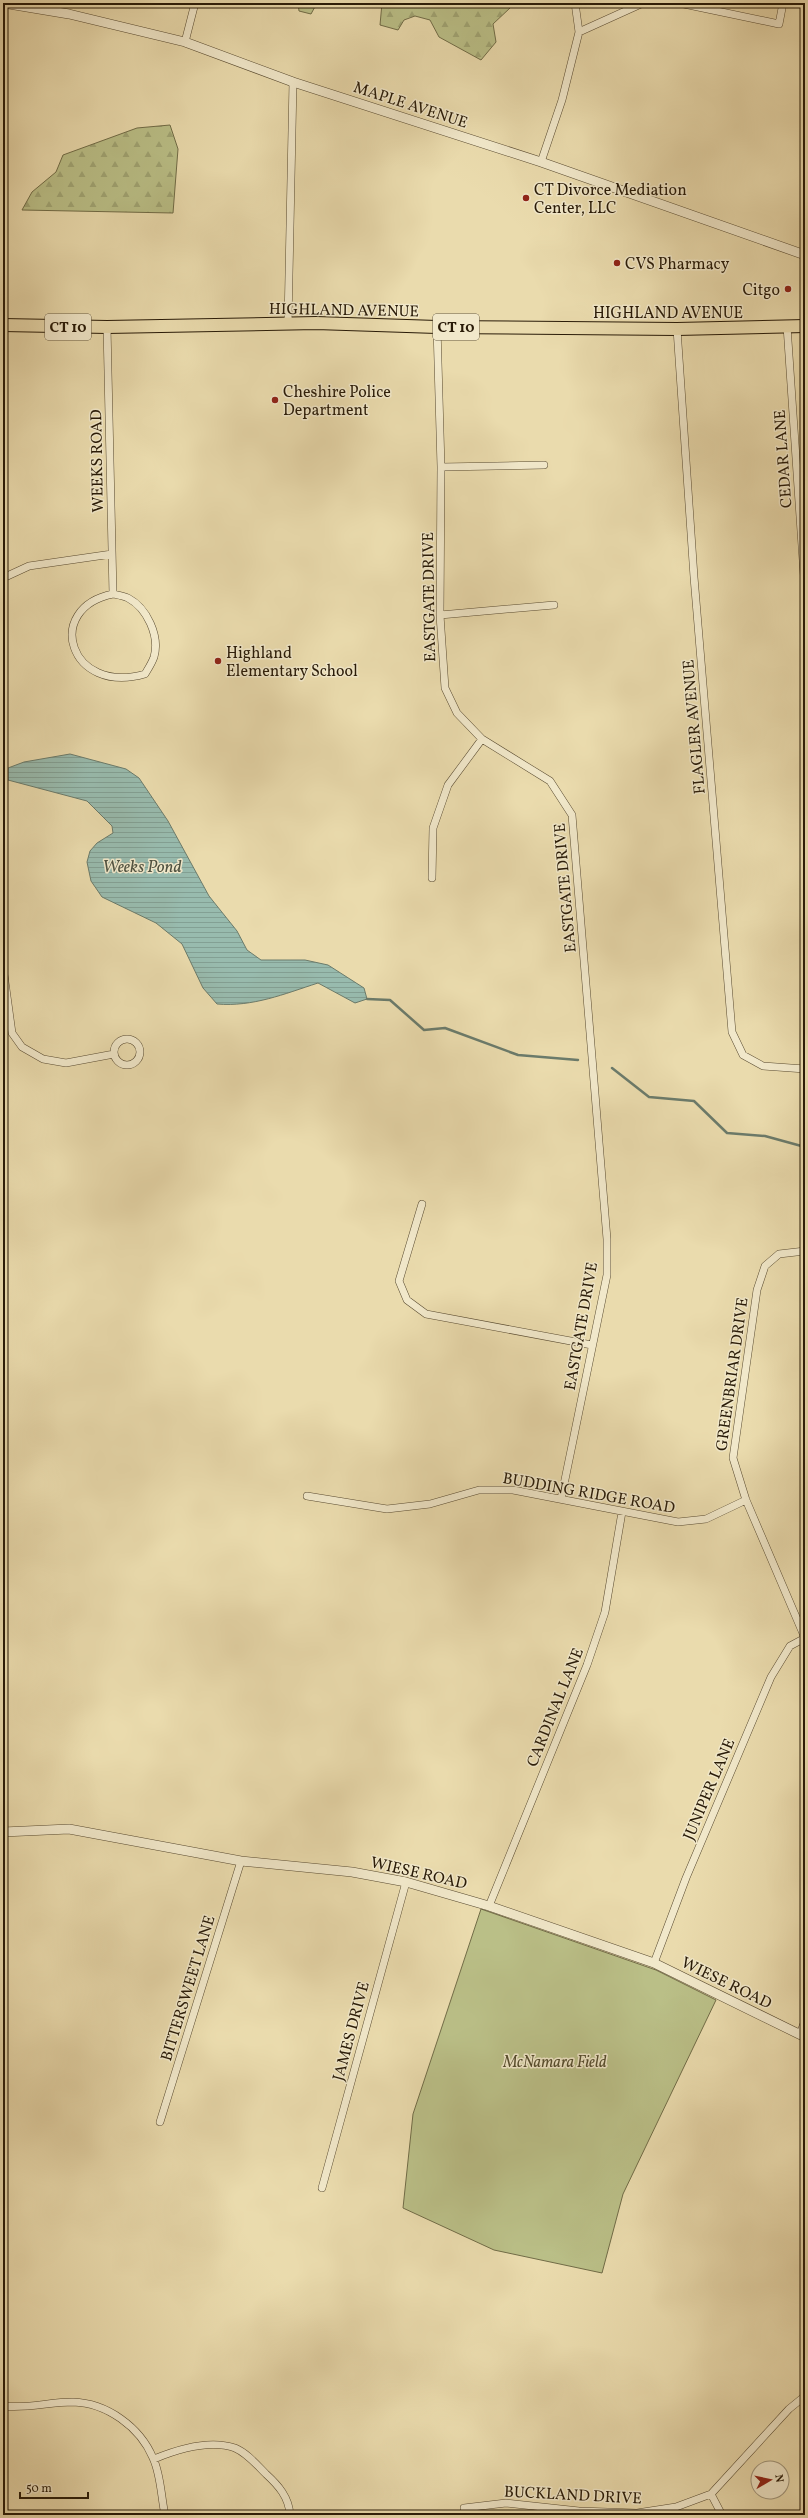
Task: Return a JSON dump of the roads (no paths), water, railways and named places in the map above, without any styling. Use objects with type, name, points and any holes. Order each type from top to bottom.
[{"type":"highway","name":"HIGHLAND AVENUE","points":[[3,325],[107,327],[288,323],[437,327],[677,330],[805,326]]},
{"type":"street","name":"MAPLE AVENUE","points":[[3,3],[69,14],[185,42],[293,82],[541,162],[805,255]]},
{"type":"street","points":[[185,42],[195,3]]},
{"type":"street","points":[[541,162],[562,100],[579,32],[575,3]]},
{"type":"street","points":[[579,32],[643,3]]},
{"type":"street","points":[[679,3],[779,24],[783,3]]},
{"type":"street","points":[[288,323],[293,82]]},
{"type":"street","name":"CEDAR LANE","points":[[787,326],[805,590]]},
{"type":"street","name":"WEEKS ROAD","points":[[107,327],[113,594]]},
{"type":"street","name":"EASTGATE DRIVE","points":[[437,327],[441,467],[440,615],[445,688],[457,713],[482,738],[550,781],[572,814],[607,1239],[607,1275],[561,1499]]},
{"type":"street","name":"FLAGLER AVENUE","points":[[677,330],[694,577],[732,1032],[743,1055],[763,1066],[805,1069]]},
{"type":"street","points":[[441,467],[544,465]]},
{"type":"street","points":[[3,578],[29,566],[112,554]]},
{"type":"street","points":[[113,594],[128,598],[149,621],[155,638],[154,657],[145,674],[123,679],[98,674],[87,667],[75,652],[72,636],[78,616],[84,606],[97,597],[113,594]]},
{"type":"street","points":[[440,615],[554,605]]},
{"type":"street","points":[[432,878],[433,828],[448,785],[482,738]]},
{"type":"street","points":[[3,967],[12,1033],[22,1047],[43,1059],[66,1063],[114,1054]]},
{"type":"street","points":[[422,1204],[399,1280],[407,1300],[426,1314],[592,1345]]},
{"type":"street","name":"GREENBRIAR DRIVE","points":[[805,1250],[779,1254],[765,1266],[757,1290],[733,1458],[746,1500],[805,1638]]},
{"type":"street","name":"BUDDING RIDGE ROAD","points":[[307,1496],[387,1510],[430,1504],[479,1490],[514,1490],[678,1522],[706,1518],[746,1500]]},
{"type":"street","name":"CARDINAL LANE","points":[[489,1906],[587,1665],[605,1612],[622,1512]]},
{"type":"street","name":"JUNIPER LANE","points":[[654,1964],[686,1878],[770,1677],[790,1646],[805,1638]]},
{"type":"street","name":"WIESE ROAD","points":[[3,1832],[69,1829],[242,1861],[352,1872],[406,1882],[489,1906],[654,1964],[802,2036]]},
{"type":"street","name":"BITTERSWEET LANE","points":[[160,2122],[242,1861]]},
{"type":"street","name":"JAMES DRIVE","points":[[322,2188],[406,1882]]},
{"type":"street","points":[[802,2036],[805,2021]]},
{"type":"street","name":"BUCKLAND DRIVE","points":[[464,2508],[506,2503],[579,2511],[638,2513],[676,2507],[711,2494],[789,2409],[805,2396]]},
{"type":"street","points":[[3,2406],[28,2407],[75,2402],[96,2406],[122,2420],[144,2441],[154,2459],[165,2515]]},
{"type":"street","points":[[154,2459],[186,2448],[211,2444],[236,2448],[247,2456],[285,2495],[290,2515]]},
{"type":"street","points":[[711,2494],[722,2515]]},
{"type":"water","name":"Weeks Pond","points":[[70,754],[126,769],[139,778],[168,821],[209,896],[237,931],[247,950],[261,960],[305,960],[328,965],[364,988],[367,999],[355,1003],[318,983],[256,1002],[243,1004],[217,1004],[203,988],[182,944],[156,923],[102,897],[91,881],[87,862],[90,851],[97,843],[113,833],[112,826],[87,801],[8,780],[8,768],[24,762]]},
{"type":"waterway","points":[[367,999],[390,1000],[424,1030],[445,1028],[518,1055],[578,1060]]},
{"type":"waterway","points":[[612,1068],[649,1097],[694,1101],[727,1133],[765,1136],[805,1147]]},
{"type":"place","name":"CT Divorce Mediation Center, LLC","points":[[526,198]]},
{"type":"place","name":"CVS Pharmacy","points":[[617,263]]},
{"type":"place","name":"Citgo","points":[[788,289]]},
{"type":"place","name":"Cheshire Police Department","points":[[275,400]]},
{"type":"place","name":"Highland Elementary School","points":[[218,661]]},
{"type":"park label","name":"McNamara Field","points":[[555,2061]]}]
